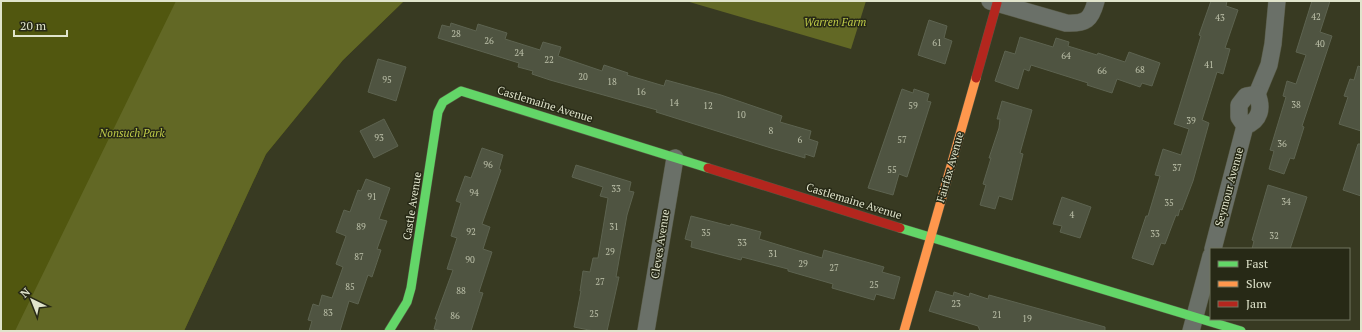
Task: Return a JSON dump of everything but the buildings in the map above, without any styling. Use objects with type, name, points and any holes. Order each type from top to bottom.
[{"type":"street","name":"Fairfax Avenue","points":[[904,331],[993,2],[1066,23],[1076,24],[1086,21],[1092,15],[1096,1]]},
{"type":"street","name":"Seymour Avenue","points":[[1213,248],[1245,126],[1239,117],[1239,105],[1246,96],[1257,94],[1269,65],[1273,44],[1276,1]]},
{"type":"street","name":"Castlemaine Avenue","points":[[461,90],[930,237],[1193,324],[1241,331]]},
{"type":"street","name":"Castle Avenue","points":[[389,331],[408,302],[438,112],[443,102],[461,90]]},
{"type":"street","name":"Cleves Avenue","points":[[646,331],[675,158]]},
{"type":"street","points":[[1193,324],[1210,260]]},
{"type":"green space","name":"Nonsuch Park","points":[[1,1],[404,1],[343,60],[266,154],[184,331],[1,331]]},
{"type":"green space","name":"Nonsuch Park","points":[[176,1],[404,1],[343,60],[266,154],[184,331],[15,331]]},
{"type":"green space","name":"Warren Farm","points":[[686,1],[866,1],[851,49]]},
{"type":"traffic: fast","points":[[389,331],[407,302],[411,288],[438,112],[443,102],[461,91],[708,168]]},
{"type":"traffic: fast","points":[[900,228],[1241,331]]},
{"type":"traffic: slow","points":[[904,331],[976,78]]},
{"type":"traffic: jam","points":[[976,78],[997,3]]},
{"type":"traffic: jam","points":[[708,168],[900,228]]}]
